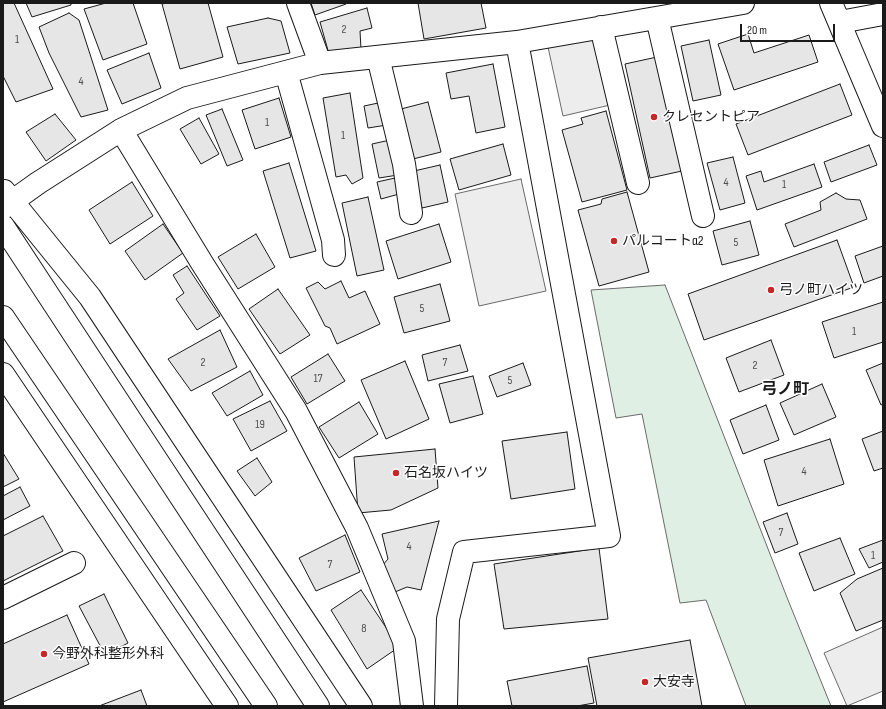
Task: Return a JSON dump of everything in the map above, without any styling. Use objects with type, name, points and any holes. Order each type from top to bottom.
[{"type":"street","points":[[298,3],[320,63]]},
{"type":"street","points":[[361,706],[90,297],[6,200],[38,183],[122,130],[187,98],[320,63],[517,42],[743,3]]},
{"type":"street","points":[[883,14],[836,12],[883,126]]},
{"type":"street","points":[[657,18],[703,216]]},
{"type":"street","points":[[601,27],[638,183]]},
{"type":"street","points":[[446,706],[448,619],[464,552],[609,536],[517,42]]},
{"type":"street","points":[[378,57],[404,164],[411,213]]},
{"type":"street","points":[[286,72],[333,240],[334,255]]},
{"type":"street","points":[[122,130],[202,263],[296,411],[357,528],[404,641],[412,706]]},
{"type":"street","points":[[3,226],[318,706]]},
{"type":"street","points":[[3,317],[266,706]]},
{"type":"street","points":[[3,374],[227,706]]},
{"type":"street","points":[[3,598],[74,563]]},
{"type":"green space","points":[[665,285],[831,706],[746,706],[706,600],[680,603],[642,414],[616,418],[591,290]]},
{"type":"shaded area","points":[[596,37],[610,105],[563,116],[548,47]]},
{"type":"shaded area","points":[[521,179],[546,291],[479,306],[455,194]]},
{"type":"shaded area","points":[[883,627],[883,691],[847,706],[824,653]]},
{"type":"building","points":[[3,3],[14,3],[53,89],[16,102],[3,76]]},
{"type":"building","points":[[26,3],[71,3],[71,5],[32,17]]},
{"type":"building","points":[[106,3],[133,3],[147,44],[103,60],[84,9]]},
{"type":"building","points":[[208,3],[223,57],[180,69],[162,4]]},
{"type":"building","points":[[311,3],[346,3],[346,4],[315,15]]},
{"type":"building","points":[[418,3],[481,3],[486,28],[424,39]]},
{"type":"building","points":[[367,8],[372,28],[360,31],[361,49],[329,54],[320,22]]},
{"type":"building","points":[[69,13],[79,20],[108,110],[81,117],[49,53],[39,27]]},
{"type":"building","points":[[268,18],[281,21],[290,53],[238,64],[227,27]]},
{"type":"building","points":[[748,34],[754,53],[809,35],[818,62],[734,90],[718,44]]},
{"type":"building","points":[[709,40],[721,95],[693,101],[681,46]]},
{"type":"building","points":[[149,53],[161,88],[122,104],[107,70]]},
{"type":"building","name":"クレセントピア","points":[[657,57],[682,171],[650,178],[625,64]]},
{"type":"building","points":[[493,64],[505,127],[476,133],[469,96],[451,99],[446,73]]},
{"type":"building","points":[[840,84],[852,115],[748,155],[736,124]]},
{"type":"building","points":[[350,93],[363,178],[352,184],[346,175],[336,177],[323,98]]},
{"type":"building","points":[[279,98],[291,137],[255,149],[242,110]]},
{"type":"building","points":[[383,102],[387,125],[368,128],[364,106]]},
{"type":"building","points":[[428,102],[441,152],[413,159],[401,109]]},
{"type":"building","points":[[222,109],[243,160],[227,166],[206,115]]},
{"type":"building","points":[[606,111],[627,190],[582,202],[562,130],[583,124],[581,118]]},
{"type":"building","points":[[55,114],[76,140],[46,161],[26,132]]},
{"type":"building","points":[[199,118],[219,154],[201,164],[180,129]]},
{"type":"building","points":[[390,140],[398,175],[379,178],[372,144]]},
{"type":"building","points":[[503,144],[511,175],[459,190],[450,159]]},
{"type":"building","points":[[869,145],[877,165],[831,182],[824,162]]},
{"type":"building","points":[[733,157],[745,203],[720,210],[707,163]]},
{"type":"building","points":[[289,163],[316,251],[290,258],[263,171]]},
{"type":"building","points":[[814,164],[822,187],[757,210],[746,176],[761,171],[764,182]]},
{"type":"building","points":[[440,165],[448,202],[422,208],[414,171]]},
{"type":"building","points":[[395,178],[399,194],[381,199],[377,182]]},
{"type":"building","points":[[132,182],[153,216],[110,244],[89,210]]},
{"type":"building","name":"パルコートα2","points":[[627,192],[649,272],[599,286],[578,210],[601,204],[602,199]]},
{"type":"building","points":[[836,193],[846,199],[860,200],[867,219],[794,247],[785,224],[821,210],[820,202]]},
{"type":"building","points":[[368,197],[384,270],[357,276],[342,203]]},
{"type":"building","points":[[750,221],[759,255],[722,265],[713,231]]},
{"type":"building","points":[[163,224],[183,253],[145,280],[125,251]]},
{"type":"building","points":[[439,224],[451,262],[398,279],[386,241]]},
{"type":"building","points":[[256,234],[275,267],[238,289],[218,257]]},
{"type":"building","name":"弓ノ町ハイツ","points":[[837,240],[854,287],[704,340],[688,294]]},
{"type":"building","points":[[883,246],[883,276],[864,283],[855,256]]},
{"type":"building","points":[[187,266],[220,316],[197,330],[176,299],[184,293],[173,275]]},
{"type":"building","points":[[341,281],[349,298],[365,291],[380,324],[337,344],[330,328],[325,326],[306,288],[318,282],[325,289]]},
{"type":"building","points":[[440,284],[450,321],[404,333],[394,297]]},
{"type":"building","points":[[278,289],[310,335],[280,354],[249,309]]},
{"type":"building","points":[[883,302],[883,342],[834,358],[822,322]]},
{"type":"building","points":[[220,330],[237,367],[191,391],[168,359]]},
{"type":"building","points":[[771,340],[784,375],[739,392],[726,358]]},
{"type":"building","points":[[460,345],[468,371],[428,381],[422,355]]},
{"type":"building","points":[[328,354],[345,381],[307,404],[291,377]]},
{"type":"building","points":[[405,361],[429,419],[386,439],[361,380]]},
{"type":"building","points":[[523,363],[531,385],[497,397],[489,376]]},
{"type":"building","points":[[883,363],[883,404],[881,405],[866,370]]},
{"type":"building","points":[[250,371],[263,395],[227,416],[212,393]]},
{"type":"building","points":[[473,376],[483,414],[450,423],[439,384]]},
{"type":"building","points":[[822,384],[836,417],[794,435],[780,403]]},
{"type":"building","points":[[270,401],[287,431],[251,451],[233,419]]},
{"type":"building","points":[[359,402],[378,434],[339,458],[319,427]]},
{"type":"building","points":[[766,405],[779,440],[743,454],[730,420]]},
{"type":"building","points":[[883,431],[883,468],[874,471],[862,439]]},
{"type":"building","points":[[567,432],[575,489],[511,499],[502,441]]},
{"type":"building","points":[[830,439],[844,484],[778,506],[764,460]]},
{"type":"building","name":"石名坂ハイツ","points":[[435,449],[438,488],[391,510],[358,513],[354,457]]},
{"type":"building","points":[[3,453],[19,479],[3,487]]},
{"type":"building","points":[[257,458],[272,482],[255,496],[237,471]]},
{"type":"building","points":[[20,487],[30,506],[3,520],[3,496]]},
{"type":"building","points":[[787,513],[798,544],[775,553],[763,522]]},
{"type":"building","points":[[43,516],[63,551],[3,581],[3,536]]},
{"type":"building","points":[[439,521],[421,590],[407,587],[395,592],[382,566],[388,559],[382,534]]},
{"type":"building","points":[[345,535],[360,572],[316,591],[299,558]]},
{"type":"building","points":[[840,538],[855,574],[814,591],[799,553]]},
{"type":"building","points":[[883,540],[883,562],[869,568],[859,549]]},
{"type":"building","points":[[599,548],[608,619],[504,629],[494,564]]},
{"type":"building","points":[[883,568],[883,620],[856,631],[840,593],[857,579]]},
{"type":"building","points":[[361,590],[399,647],[367,669],[331,610]]},
{"type":"building","points":[[104,594],[128,643],[105,655],[79,606]]},
{"type":"building","name":"今野外科整形外科","points":[[67,615],[89,664],[3,702],[3,644]]},
{"type":"building","name":"大安寺","points":[[690,640],[702,706],[597,706],[588,658]]},
{"type":"building","points":[[587,666],[594,703],[577,706],[512,706],[507,681]]},
{"type":"building","points":[[141,690],[147,706],[99,706]]},
{"type":"place","name":"クレセントピア","points":[[654,117]]},
{"type":"place","name":"パルコートα2","points":[[614,241]]},
{"type":"place","name":"弓ノ町ハイツ","points":[[771,290]]},
{"type":"place","name":"石名坂ハイツ","points":[[396,473]]},
{"type":"place","name":"今野外科整形外科","points":[[44,654]]},
{"type":"place","name":"大安寺","points":[[645,682]]},
{"type":"district","name":"弓ノ町","points":[[785,390]]}]
